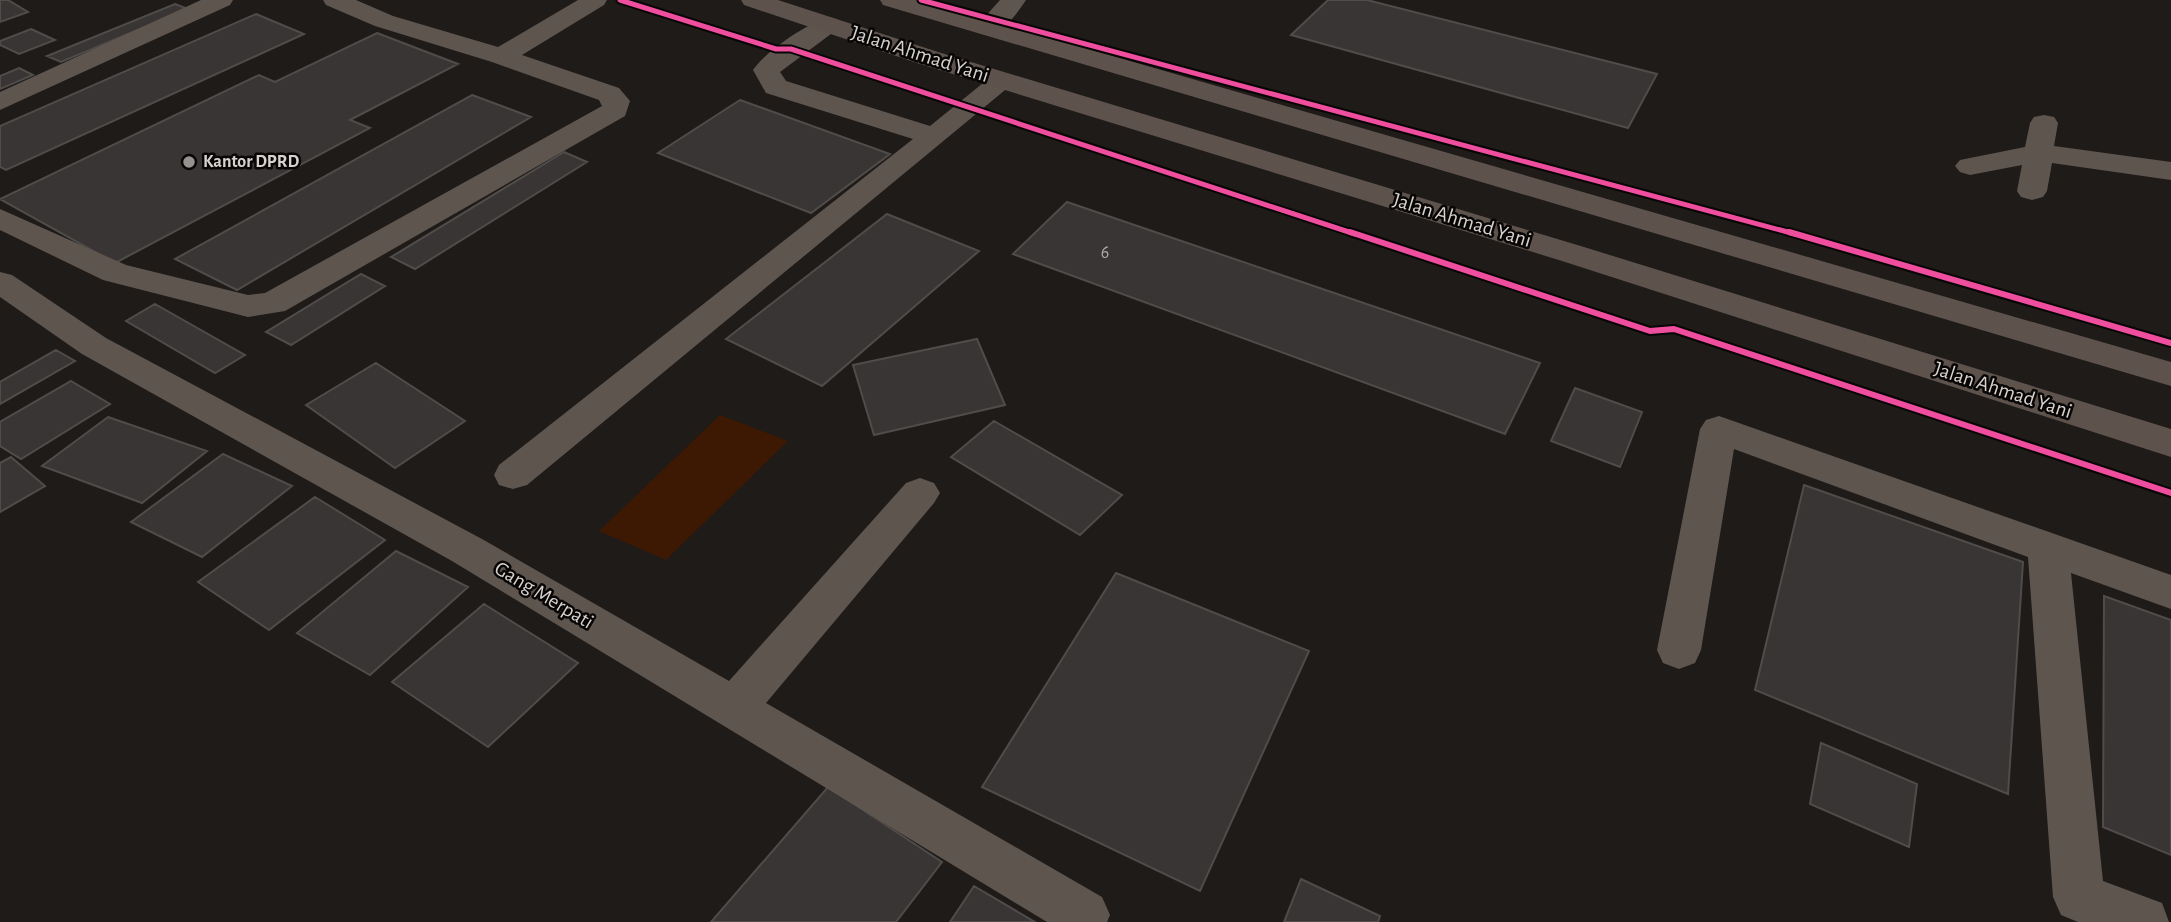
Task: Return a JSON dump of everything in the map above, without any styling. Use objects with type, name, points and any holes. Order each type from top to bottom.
[{"type":"highway","name":"Jalan Ahmad Yani","points":[[753,0],[1003,81],[1573,254],[2171,443]]},
{"type":"highway","name":"Jalan Ahmad Yani","points":[[892,0],[2171,374]]},
{"type":"highway","points":[[940,61],[988,29]]},
{"type":"street","points":[[0,102],[221,0]]},
{"type":"street","points":[[0,218],[115,273],[248,306],[273,303],[615,110],[616,101],[609,94],[501,56],[384,20],[335,0]]},
{"type":"street","points":[[501,56],[595,0]]},
{"type":"street","points":[[988,29],[1014,0]]},
{"type":"street","points":[[384,20],[415,5]]},
{"type":"street","points":[[830,25],[791,49],[766,70],[776,87],[934,136]]},
{"type":"street","points":[[513,475],[1003,81]]},
{"type":"street","points":[[2032,191],[2043,123]]},
{"type":"street","points":[[1970,166],[2039,153],[2171,171]]},
{"type":"street","name":"Gang Merpati","points":[[0,282],[94,346],[467,550],[1084,915]]},
{"type":"street","points":[[1679,650],[1719,429],[2171,592]]},
{"type":"street","points":[[733,709],[920,493]]},
{"type":"street","points":[[2048,547],[2079,897],[2143,922]]},
{"type":"path","points":[[621,0],[776,49],[791,49]]},
{"type":"path","points":[[1127,158],[1650,331],[1674,329],[2171,493]]},
{"type":"shaded area","points":[[720,415],[788,441],[666,560],[599,531]]},
{"type":"building","points":[[0,0],[8,0],[28,12],[0,22]]},
{"type":"building","points":[[1328,0],[1367,0],[1657,74],[1628,128],[1291,35]]},
{"type":"building","points":[[175,4],[188,9],[61,62],[47,56]]},
{"type":"building","points":[[256,14],[304,34],[6,170],[0,167],[0,126]]},
{"type":"building","points":[[31,29],[55,40],[19,54],[0,45],[0,41]]},
{"type":"building","name":"Kantor DPRD","points":[[377,33],[458,64],[350,120],[370,128],[115,263],[0,199],[259,75],[275,82]]},
{"type":"building","points":[[19,68],[33,75],[0,89],[0,76]]},
{"type":"building","name":"Kantor DPRD","points":[[472,95],[531,117],[237,290],[175,259]]},
{"type":"building","points":[[740,100],[890,154],[811,213],[658,153]]},
{"type":"building","points":[[564,152],[587,162],[415,269],[391,257]]},
{"type":"building","points":[[1067,202],[1540,363],[1505,434],[1013,254]]},
{"type":"building","points":[[887,214],[979,251],[822,386],[726,339]]},
{"type":"building","points":[[361,274],[385,286],[291,345],[266,332]]},
{"type":"building","points":[[155,304],[245,355],[215,373],[126,321]]},
{"type":"building","points":[[977,339],[1005,405],[874,435],[853,365]]},
{"type":"building","points":[[56,350],[75,361],[0,404],[0,382]]},
{"type":"building","points":[[376,363],[465,421],[395,468],[306,405]]},
{"type":"building","points":[[71,381],[110,404],[21,459],[0,446],[0,422]]},
{"type":"building","points":[[1575,388],[1642,412],[1620,467],[1551,441]]},
{"type":"building","points":[[108,417],[207,451],[142,503],[42,466]]},
{"type":"building","points":[[994,421],[1122,495],[1080,535],[951,457]]},
{"type":"building","points":[[223,454],[292,486],[202,557],[131,522]]},
{"type":"building","points":[[11,457],[45,486],[0,512],[0,463]]},
{"type":"building","points":[[1804,485],[2023,562],[2008,794],[1755,690]]},
{"type":"building","points":[[315,497],[385,540],[269,630],[198,582]]},
{"type":"building","points":[[396,551],[468,587],[370,675],[297,633]]},
{"type":"building","points":[[1116,573],[1309,651],[1200,891],[982,787]]},
{"type":"building","points":[[2104,596],[2171,620],[2171,855],[2103,827]]},
{"type":"building","points":[[484,604],[578,663],[488,747],[392,682]]},
{"type":"building","points":[[1821,743],[1917,784],[1909,847],[1810,804]]},
{"type":"building","points":[[828,787],[942,862],[896,922],[711,922]]},
{"type":"building","points":[[1301,879],[1380,916],[1378,922],[1284,922]]},
{"type":"building","points":[[974,886],[1035,922],[950,922]]},
{"type":"cycle path","points":[[620,0],[776,49],[791,49],[1650,331],[1674,329],[2171,493]]},
{"type":"cycle path","points":[[921,0],[1763,225],[2171,343]]},
{"type":"place","name":"Kantor DPRD","points":[[189,162]]}]
